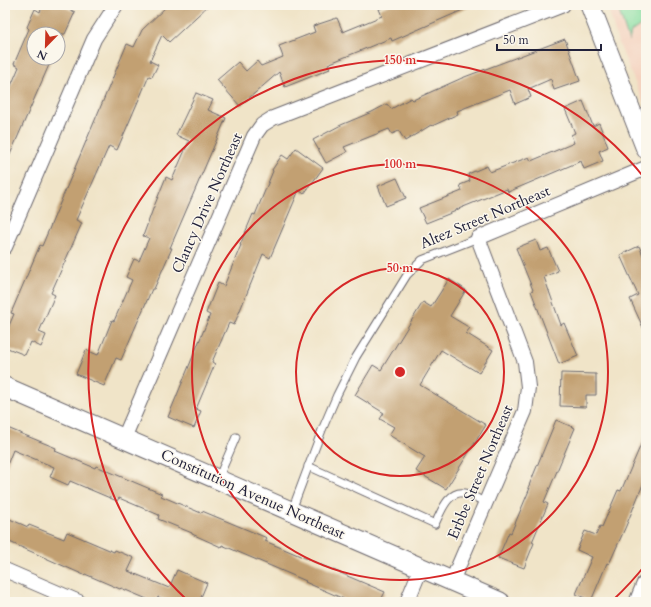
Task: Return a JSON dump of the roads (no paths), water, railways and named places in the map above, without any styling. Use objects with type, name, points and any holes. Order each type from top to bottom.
[{"type":"street","points":[[5,247],[94,39],[116,5]]},
{"type":"street","name":"Clancy Drive Northeast","points":[[124,438],[254,136],[262,125],[273,118],[562,5]]},
{"type":"street","points":[[590,5],[646,149]]},
{"type":"street","name":"Altez Street Northeast","points":[[478,238],[646,168]]},
{"type":"street","name":"Erbbe Street Northeast","points":[[452,581],[525,411],[528,387],[525,362],[478,238]]},
{"type":"street","name":"Constitution Avenue Northeast","points":[[5,387],[500,602]]},
{"type":"street","points":[[407,602],[421,568]]},
{"type":"street","points":[[5,570],[79,602]]},
{"type":"street","points":[[639,602],[646,585]]},
{"type":"lane","name":"Altez Street Northeast","points":[[292,512],[328,415],[356,357],[407,275],[422,260],[478,238]]},
{"type":"lane","points":[[218,480],[236,437]]},
{"type":"lane","points":[[308,466],[435,524],[447,501],[456,494],[464,493],[485,502]]}]
